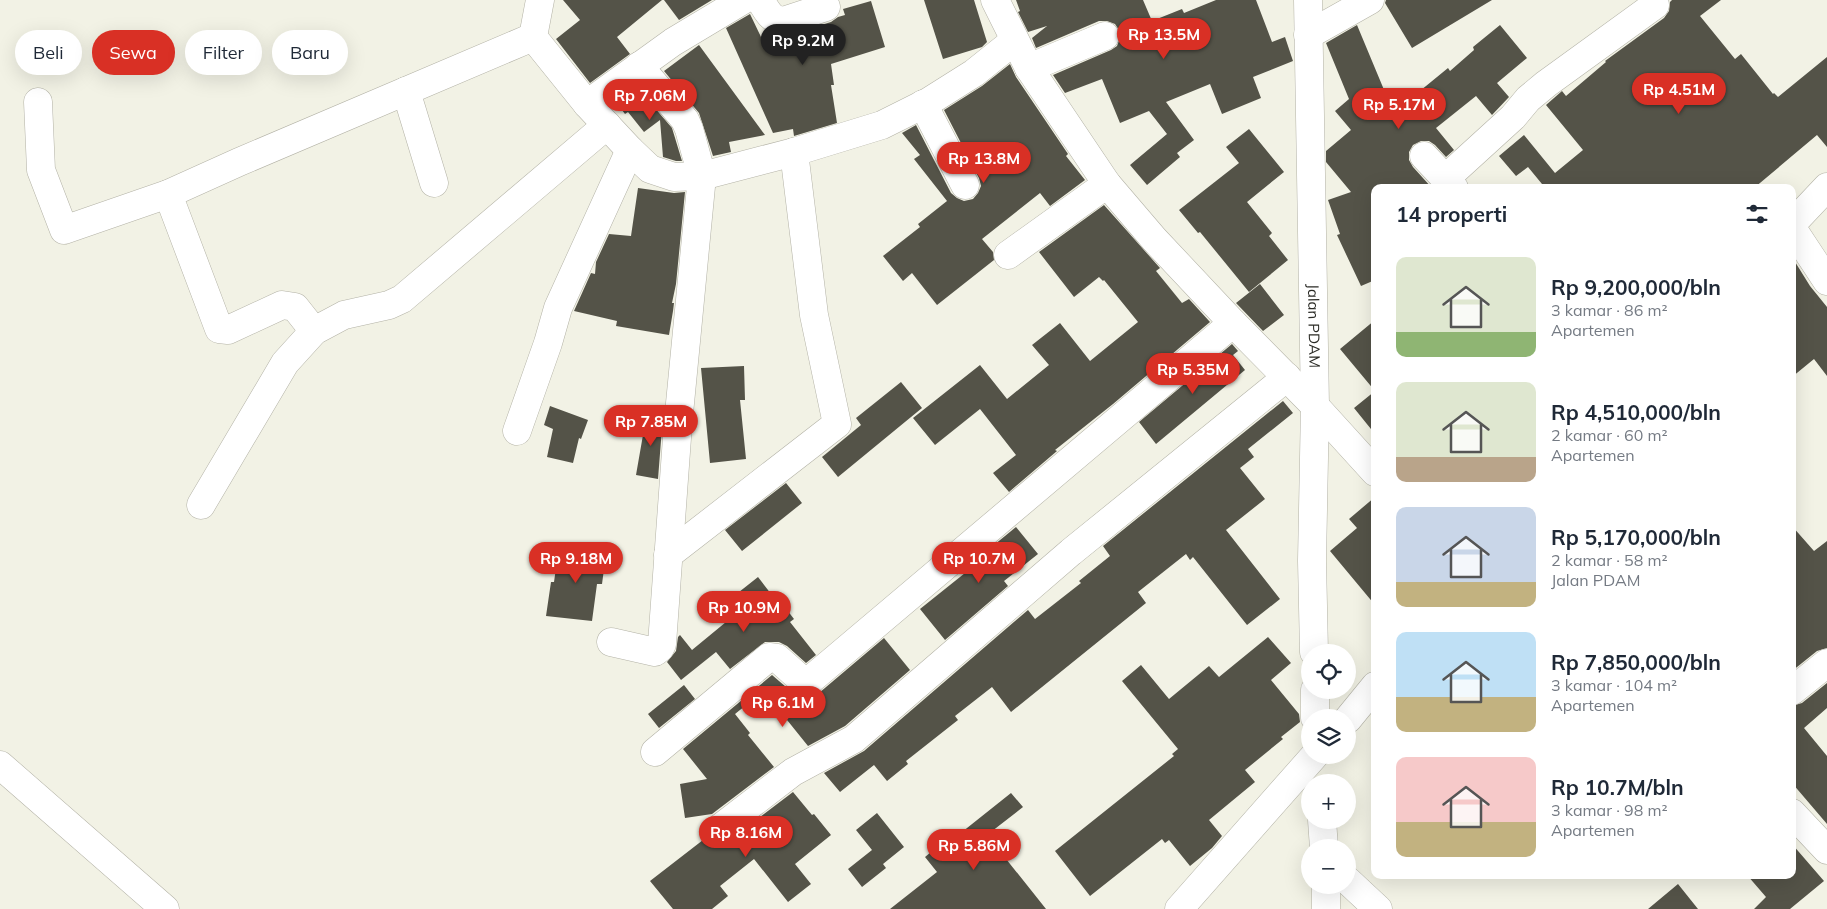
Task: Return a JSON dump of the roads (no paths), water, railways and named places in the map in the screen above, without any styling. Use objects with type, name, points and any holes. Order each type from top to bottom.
[{"type":"street","points":[[540,0],[534,37],[587,104],[630,150],[650,169],[674,176],[702,176],[794,152],[882,125],[923,104],[974,73],[1014,41]]},
{"type":"street","points":[[587,104],[673,42],[743,0]]},
{"type":"street","points":[[760,0],[773,19],[777,21],[783,21],[826,7]]},
{"type":"street","points":[[995,0],[1029,68],[1107,184],[1154,239],[1233,324],[1315,406],[1371,468]]},
{"type":"street","name":"Jalan PDAM","points":[[1308,0],[1315,406],[1312,561],[1314,644]]},
{"type":"street","points":[[1308,34],[1370,0]]},
{"type":"street","points":[[1424,156],[1450,183],[1513,118],[1528,99],[1655,5]]},
{"type":"street","points":[[1029,68],[1105,36]]},
{"type":"street","points":[[38,102],[41,170],[64,230],[168,194],[534,37]]},
{"type":"street","points":[[611,642],[655,652],[662,644],[678,424],[702,176],[685,120],[639,66]]},
{"type":"street","points":[[406,91],[434,183]]},
{"type":"street","points":[[923,104],[965,185]]},
{"type":"street","points":[[201,505],[285,363],[314,331],[344,315],[388,305],[402,299],[607,125]]},
{"type":"street","points":[[517,431],[548,343],[558,308],[630,150]]},
{"type":"street","points":[[668,555],[837,424],[814,315],[794,152]]},
{"type":"street","points":[[1008,255],[1107,184]]},
{"type":"street","points":[[1796,220],[1827,187]]},
{"type":"street","points":[[168,194],[219,329],[228,330],[282,305],[295,307],[314,331]]},
{"type":"street","points":[[1796,234],[1827,281]]},
{"type":"street","points":[[655,752],[768,657],[777,658],[803,682],[809,681],[1233,324]]},
{"type":"street","points":[[716,831],[793,772],[854,740],[1071,552],[1287,377]]},
{"type":"street","points":[[1796,688],[1827,663]]},
{"type":"street","points":[[1356,709],[1371,691]]},
{"type":"street","points":[[1179,909],[1308,764]]},
{"type":"street","points":[[0,765],[165,909]]},
{"type":"street","points":[[1796,817],[1827,850]]},
{"type":"street","points":[[1356,888],[1378,909]]},
{"type":"street","points":[[1326,894],[1326,909]]}]
